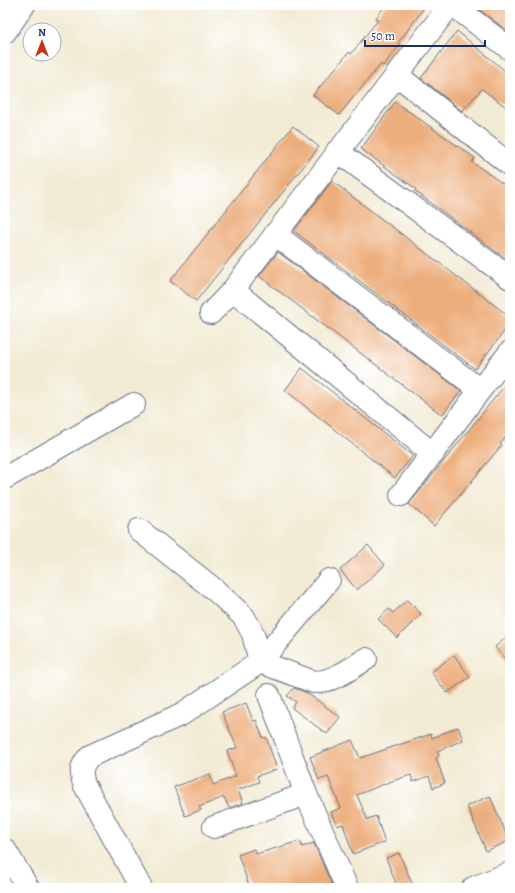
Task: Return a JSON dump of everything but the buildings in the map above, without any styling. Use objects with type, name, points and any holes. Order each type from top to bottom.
[{"type":"street","points":[[5,32],[24,5]]},
{"type":"street","points":[[211,313],[233,290],[337,151],[450,5]]},
{"type":"street","points":[[453,5],[510,49]]},
{"type":"street","points":[[397,75],[510,165]]},
{"type":"street","points":[[337,151],[510,278]]},
{"type":"street","points":[[275,234],[480,390]]},
{"type":"street","points":[[233,290],[433,454]]},
{"type":"street","points":[[401,495],[510,352]]},
{"type":"street","points":[[5,478],[134,404]]},
{"type":"street","points":[[139,530],[215,590],[244,617],[253,634],[260,662]]},
{"type":"street","points":[[141,888],[84,784],[81,775],[84,762],[90,756],[182,714],[260,662],[329,580]]},
{"type":"street","points":[[260,662],[314,682],[322,682],[330,680],[366,659]]},
{"type":"street","points":[[270,695],[306,794],[347,888]]},
{"type":"street","points":[[214,827],[306,794]]},
{"type":"street","points":[[5,850],[28,888]]},
{"type":"street","points":[[473,888],[510,873]]}]
